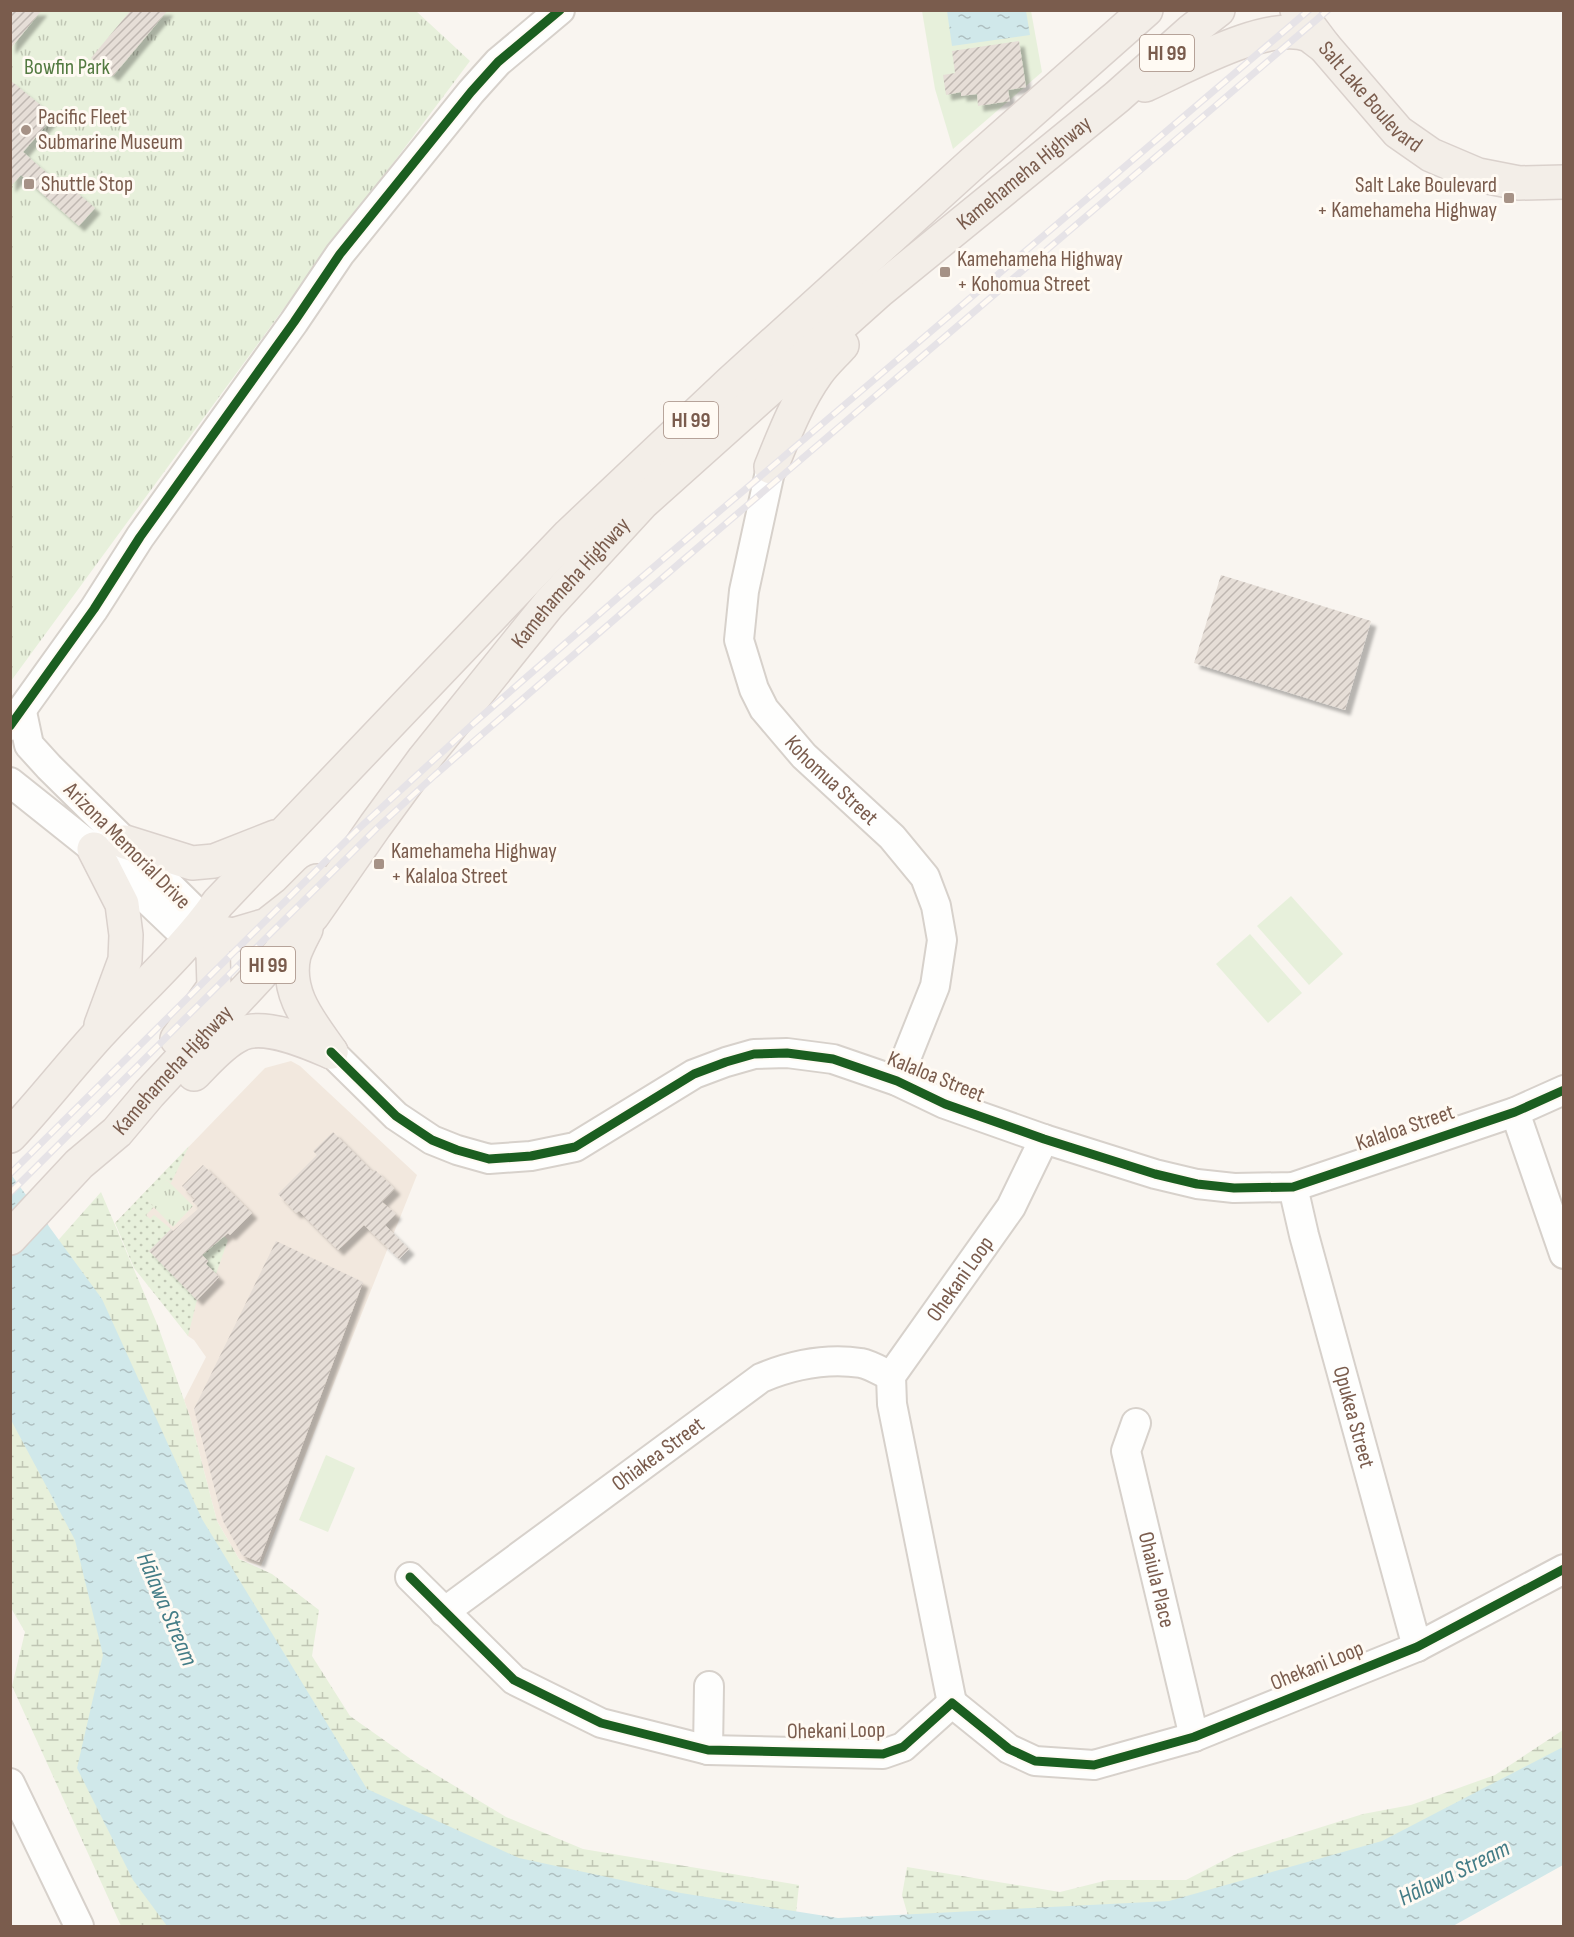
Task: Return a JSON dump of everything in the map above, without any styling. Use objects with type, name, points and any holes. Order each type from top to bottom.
[{"type":"main road","name":"Kamehameha Highway","points":[[10,1238],[79,1164],[117,1132],[313,915],[424,759],[549,604],[642,502],[879,291],[1117,98],[1191,31],[1218,10]]},
{"type":"main road","name":"Salt Lake Boulevard","points":[[1297,10],[1324,46],[1398,132],[1431,155],[1478,175],[1519,183],[1563,182]]},
{"type":"main road","name":"Kamehameha Highway","points":[[10,1136],[97,1036],[200,929],[218,903],[282,834],[586,519],[748,366],[1135,17]]},
{"type":"main road","points":[[1117,98],[1229,46],[1260,36],[1279,32],[1300,33],[1310,36],[1324,46]]},
{"type":"main road","points":[[771,467],[794,413],[817,373],[856,329],[879,291]]},
{"type":"main road","points":[[200,929],[233,935],[267,926],[295,903],[375,826]]},
{"type":"main road","points":[[125,842],[192,863],[213,861],[282,834]]},
{"type":"main road","points":[[93,849],[122,904],[126,935],[125,960],[97,1036]]},
{"type":"main road","points":[[313,915],[295,954],[292,979],[301,1009],[331,1052]]},
{"type":"main road","points":[[149,1094],[177,1040],[214,987],[213,954],[200,929]]},
{"type":"main road","points":[[117,1132],[168,1100],[217,1051],[241,1033],[268,1030],[331,1052]]},
{"type":"street","points":[[16,719],[94,609],[140,537],[340,254],[498,62],[560,10]]},
{"type":"street","name":"Kohomua Street","points":[[771,467],[744,591],[739,640],[754,689],[764,709],[804,756],[892,837],[926,877],[936,906],[942,940],[935,986],[897,1081]]},
{"type":"street","name":"Arizona Memorial Drive","points":[[10,782],[93,849],[177,928],[200,929],[192,908],[29,745],[16,719]]},
{"type":"street","name":"Kalaloa Street","points":[[331,1052],[396,1116],[432,1140],[457,1150],[489,1158],[531,1156],[575,1146],[694,1074],[754,1054],[787,1053],[833,1059],[897,1081],[945,1104],[1044,1139],[1155,1174],[1197,1184],[1234,1188],[1293,1187],[1515,1112],[1563,1090]]},
{"type":"street","points":[[1515,1112],[1563,1254]]},
{"type":"street","name":"Ohekani Loop","points":[[891,1376],[1011,1207],[1044,1139]]},
{"type":"street","name":"Opukea Street","points":[[1293,1187],[1307,1246],[1417,1647]]},
{"type":"street","name":"Ohiakea Street","points":[[444,1612],[761,1378],[785,1368],[823,1362],[863,1363],[891,1376]]},
{"type":"street","points":[[891,1376],[892,1404],[952,1702]]},
{"type":"street","name":"Ohaiula Place","points":[[1136,1423],[1126,1451],[1194,1737]]},
{"type":"street","name":"Ohekani Loop","points":[[410,1577],[514,1680],[601,1723],[708,1750],[884,1754],[903,1747],[952,1702],[1009,1749],[1035,1761],[1094,1766],[1194,1737],[1417,1647],[1563,1569]]},
{"type":"street","points":[[708,1750],[709,1686]]},
{"type":"street","points":[[11,1783],[79,1926]]},
{"type":"shaded area","points":[[291,1061],[300,1066],[417,1175],[261,1566],[239,1559],[217,1521],[184,1400],[206,1357],[194,1340],[188,1336],[115,1223],[265,1068]]},
{"type":"green space","name":"Bowfin Park","points":[[11,11],[416,11],[470,61],[290,300],[11,681]]},
{"type":"green space","points":[[922,11],[1031,11],[1042,72],[953,149],[935,89]]},
{"type":"green space","points":[[1291,896],[1343,954],[1309,985],[1257,926]]},
{"type":"green space","points":[[1250,934],[1302,993],[1268,1023],[1216,964]]},
{"type":"green space","points":[[189,1146],[171,1183],[167,1180],[147,1200],[154,1207],[146,1215],[150,1219],[154,1215],[171,1229],[150,1251],[197,1300],[188,1336],[134,1268],[115,1223]]},
{"type":"green space","points":[[167,1180],[193,1206],[173,1227],[146,1199]]},
{"type":"green space","points":[[101,1192],[158,1326],[190,1417],[217,1521],[239,1559],[272,1574],[319,1610],[312,1656],[350,1716],[415,1762],[506,1817],[583,1849],[799,1885],[795,1923],[789,1926],[591,1926],[293,1799],[46,1254]]},
{"type":"green space","points":[[217,1229],[228,1240],[216,1274],[206,1264],[208,1261],[202,1255],[208,1250]]},
{"type":"green space","points":[[10,1322],[263,1926],[121,1926],[12,1686],[25,1632],[11,1608]]},
{"type":"green space","points":[[326,1455],[355,1468],[328,1532],[299,1520]]},
{"type":"green space","points":[[1563,1730],[1563,1776],[1177,1926],[911,1926],[902,1895],[907,1867],[1060,1892],[1108,1880],[1186,1880],[1236,1854],[1363,1814],[1411,1805],[1495,1775]]},
{"type":"water","points":[[947,11],[1026,11],[1030,35],[952,46]]},
{"type":"water","name":"Hālawa Stream","points":[[10,1173],[102,1299],[202,1519],[367,1789],[519,1858],[681,1893],[838,1918],[1169,1901],[1382,1841],[1563,1747],[1563,1865],[1453,1926],[167,1926],[133,1880],[77,1768],[103,1655],[75,1540],[11,1420]]},
{"type":"building","name":"Pacific Fleet Submarine Museum","points":[[10,10],[42,10],[10,49]]},
{"type":"building","points":[[131,10],[168,10],[113,76],[91,58]]},
{"type":"building","points":[[1019,41],[1026,87],[1008,90],[1010,101],[978,106],[977,94],[961,96],[961,92],[946,95],[943,75],[955,73],[952,51]]},
{"type":"building","points":[[10,80],[54,116],[23,152],[55,180],[58,176],[95,208],[79,226],[21,175],[10,187]]},
{"type":"building","points":[[1221,575],[1371,621],[1345,710],[1194,663]]},
{"type":"building","points":[[333,1132],[373,1172],[375,1170],[395,1189],[382,1202],[396,1214],[385,1225],[409,1249],[399,1259],[364,1225],[338,1250],[299,1211],[296,1213],[278,1194],[317,1155],[313,1151]]},
{"type":"building","points":[[203,1165],[252,1213],[230,1235],[228,1233],[202,1255],[208,1261],[206,1264],[219,1277],[197,1300],[149,1251],[171,1229],[173,1231],[199,1208],[192,1201],[195,1199],[182,1186]]},
{"type":"building","points":[[276,1241],[363,1282],[259,1562],[242,1555],[223,1521],[194,1409]]},
{"type":"railway","points":[[10,1174],[355,832],[475,722],[622,594],[1309,10]]},
{"type":"railway","points":[[10,1193],[377,828],[435,775],[682,561],[1328,10]]},
{"type":"cycle path","points":[[10,726],[94,609],[140,537],[340,254],[498,62],[560,10]]},
{"type":"cycle path","points":[[331,1052],[396,1116],[432,1140],[489,1159],[531,1156],[575,1147],[694,1074],[754,1054],[787,1053],[833,1059],[897,1081],[945,1104],[1044,1139],[1155,1174],[1197,1184],[1234,1188],[1293,1187],[1515,1112],[1564,1090]]},
{"type":"cycle path","points":[[410,1577],[514,1680],[601,1723],[708,1750],[883,1754],[903,1747],[952,1703],[1009,1749],[1035,1761],[1094,1765],[1194,1737],[1417,1647],[1564,1569]]},
{"type":"place","name":"Pacific Fleet Submarine Museum","points":[[26,130]]},
{"type":"place","name":"Shuttle Stop","points":[[29,184]]},
{"type":"place","name":"Salt Lake Boulevard + Kamehameha Highway","points":[[1509,198]]},
{"type":"place","name":"Kamehameha Highway + Kohomua Street","points":[[945,272]]},
{"type":"place","name":"Kamehameha Highway + Kalaloa Street","points":[[379,864]]}]
